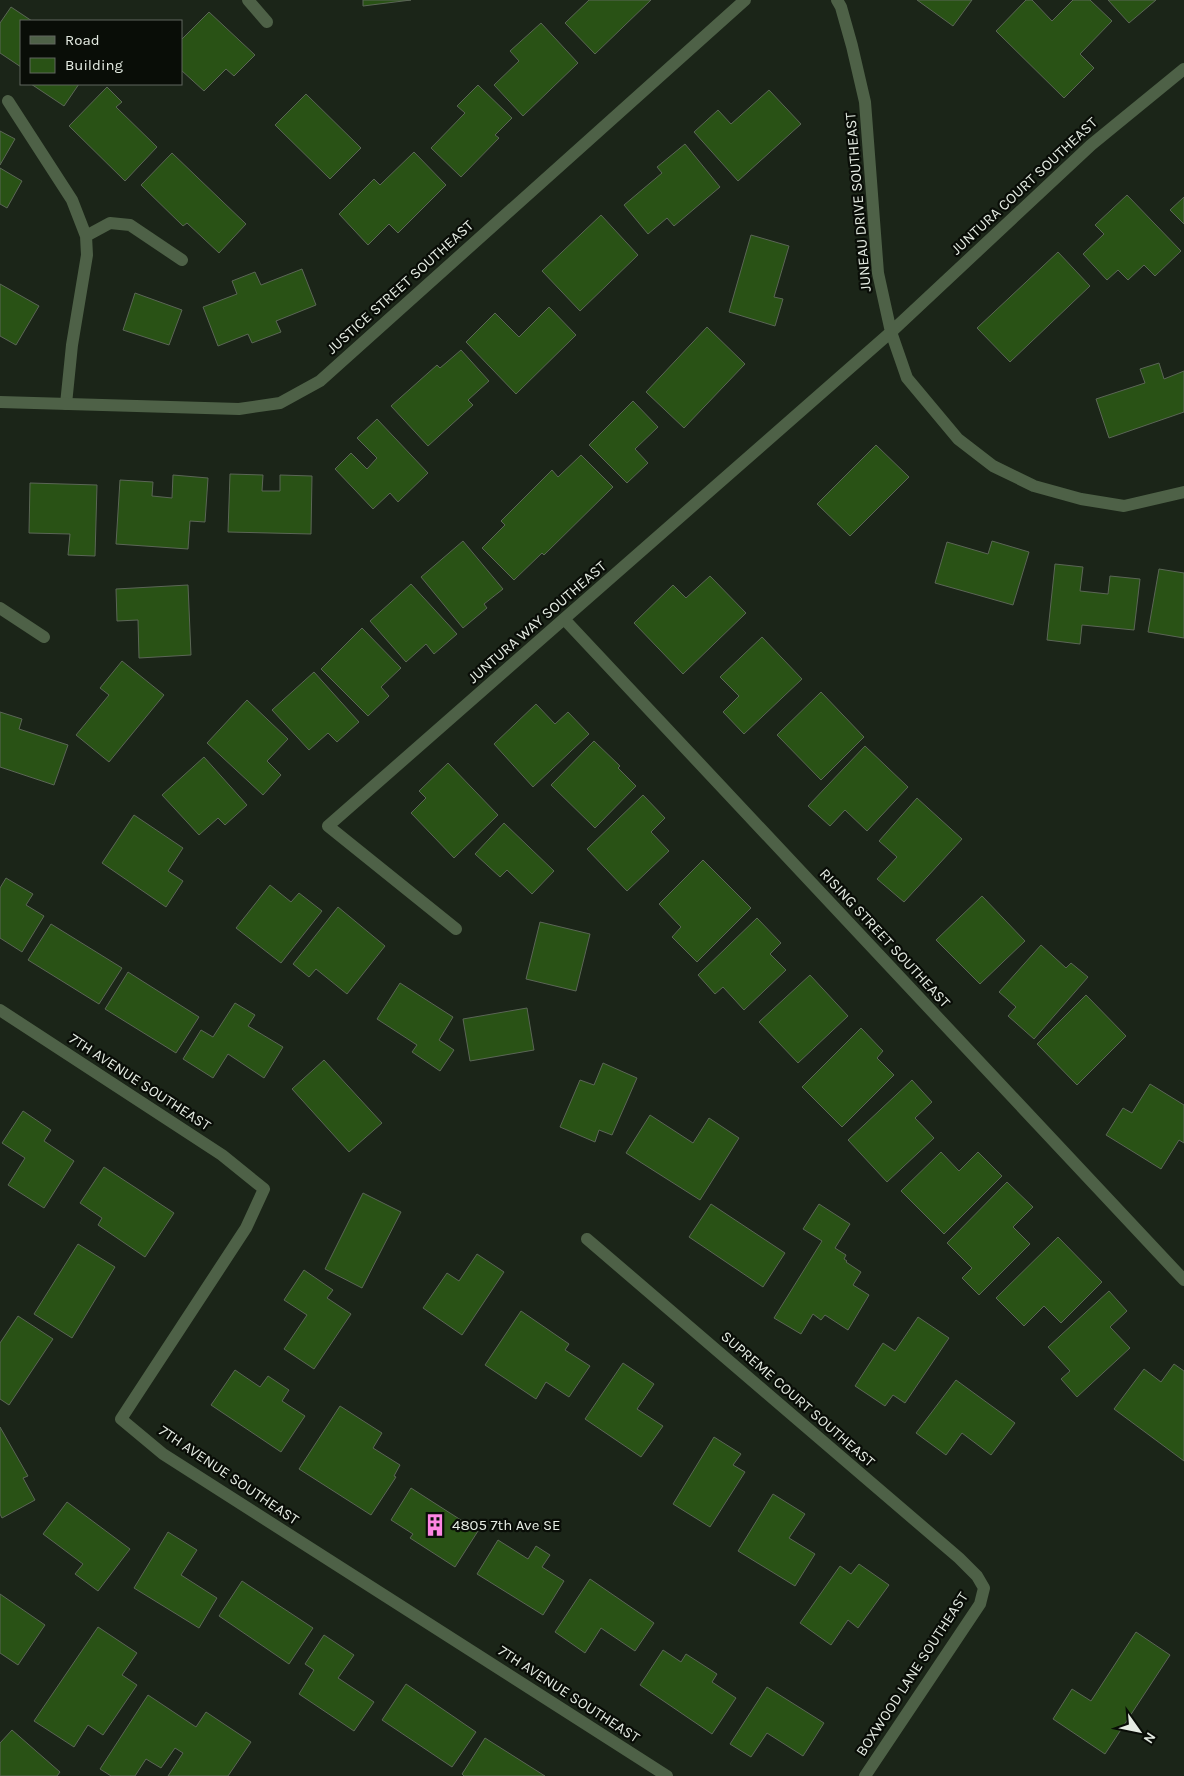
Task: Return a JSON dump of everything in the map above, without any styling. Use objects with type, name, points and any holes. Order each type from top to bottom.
[{"type":"street","points":[[248,0],[267,22]]},
{"type":"street","name":"JUSTICE STREET SOUTHEAST","points":[[0,402],[239,408],[280,404],[320,381],[745,0]]},
{"type":"street","name":"JUNEAU DRIVE SOUTHEAST","points":[[837,0],[848,30],[866,102],[878,273],[891,332],[907,378],[958,439],[993,466],[1034,486],[1081,499],[1124,506],[1184,492]]},
{"type":"street","name":"JUNTURA COURT SOUTHEAST","points":[[891,332],[1091,145],[1184,69]]},
{"type":"street","points":[[8,101],[72,200],[86,236],[87,255],[72,344],[66,404]]},
{"type":"street","points":[[86,236],[110,224],[130,225],[182,260]]},
{"type":"street","name":"JUNTURA WAY SOUTHEAST","points":[[456,929],[328,826],[891,332]]},
{"type":"street","points":[[0,608],[44,637]]},
{"type":"street","name":"RISING STREET SOUTHEAST","points":[[565,620],[1184,1278]]},
{"type":"street","name":"7TH AVENUE SOUTHEAST","points":[[0,1010],[222,1155],[264,1189],[246,1228],[121,1419],[164,1454],[667,1776]]},
{"type":"street","name":"SUPREME COURT SOUTHEAST","points":[[587,1239],[959,1558],[977,1576],[984,1588]]},
{"type":"street","name":"BOXWOOD LANE SOUTHEAST","points":[[865,1776],[980,1604],[984,1588]]},
{"type":"building","points":[[363,0],[411,0],[363,6]]},
{"type":"building","points":[[589,0],[651,0],[595,54],[565,23]]},
{"type":"building","points":[[917,0],[972,0],[953,26]]},
{"type":"building","points":[[1026,0],[1032,0],[1052,21],[1073,0],[1090,0],[1112,21],[1080,54],[1094,68],[1064,98],[996,31]]},
{"type":"building","points":[[1108,0],[1156,0],[1129,23]]},
{"type":"building","points":[[11,7],[30,20],[20,20],[20,66],[0,53],[0,23]]},
{"type":"building","points":[[209,12],[255,55],[234,76],[226,69],[204,91],[182,71],[182,39]]},
{"type":"building","points":[[541,23],[578,63],[523,116],[494,85],[519,61],[510,51]]},
{"type":"building","points":[[32,85],[78,85],[64,106]]},
{"type":"building","points":[[478,85],[512,118],[495,135],[499,138],[461,177],[431,148],[465,113],[457,106]]},
{"type":"building","points":[[107,87],[122,102],[116,107],[157,147],[125,181],[69,126]]},
{"type":"building","points":[[769,90],[801,124],[738,181],[694,132],[718,110],[731,124]]},
{"type":"building","points":[[306,94],[361,148],[330,179],[275,125]]},
{"type":"building","points":[[0,131],[15,139],[0,165]]},
{"type":"building","points":[[685,144],[720,187],[674,226],[667,218],[648,234],[624,205],[662,173],[657,167]]},
{"type":"building","points":[[414,152],[446,185],[398,233],[389,224],[368,245],[339,214],[374,179],[380,185]]},
{"type":"building","points":[[172,153],[246,224],[219,253],[187,223],[183,226],[141,185]]},
{"type":"building","points":[[0,168],[22,181],[7,208],[0,204]]},
{"type":"building","points":[[1127,195],[1181,251],[1155,276],[1144,265],[1128,280],[1118,270],[1107,280],[1083,254],[1104,234],[1095,225]]},
{"type":"building","points":[[1184,197],[1184,224],[1170,210]]},
{"type":"building","points":[[601,215],[638,255],[580,311],[542,271]]},
{"type":"building","points":[[751,235],[789,246],[774,297],[783,299],[775,326],[729,312]]},
{"type":"building","points":[[1058,252],[1090,286],[1010,362],[977,328]]},
{"type":"building","points":[[302,269],[316,305],[276,321],[281,332],[252,343],[248,334],[218,346],[203,307],[237,294],[232,281],[255,272],[261,285]]},
{"type":"building","points":[[0,284],[39,306],[16,345],[0,336]]},
{"type":"building","points":[[135,293],[182,310],[169,345],[123,330]]},
{"type":"building","points":[[549,307],[576,335],[516,394],[466,342],[495,313],[519,337]]},
{"type":"building","points":[[707,327],[745,364],[684,428],[646,392]]},
{"type":"building","points":[[461,350],[489,381],[468,400],[473,405],[428,446],[391,406],[437,365],[440,368]]},
{"type":"building","points":[[1159,363],[1164,379],[1184,371],[1184,412],[1109,438],[1096,399],[1145,383],[1140,369]]},
{"type":"building","points":[[633,401],[658,427],[635,449],[648,463],[627,483],[589,445]]},
{"type":"building","points":[[377,419],[428,473],[398,502],[390,493],[373,509],[335,469],[351,453],[367,469],[377,458],[357,438]]},
{"type":"building","points":[[876,445],[909,477],[850,536],[817,504]]},
{"type":"building","points":[[581,455],[613,487],[544,555],[542,553],[514,580],[482,548],[505,525],[501,521],[552,470],[558,477]]},
{"type":"building","points":[[230,474],[263,475],[262,491],[280,491],[280,475],[312,476],[311,534],[228,532]]},
{"type":"building","points":[[173,475],[208,478],[205,522],[190,521],[188,549],[116,544],[120,480],[153,482],[152,496],[172,498]]},
{"type":"building","points":[[30,483],[97,485],[95,556],[68,555],[70,534],[29,533]]},
{"type":"building","points":[[463,541],[503,589],[484,604],[487,608],[463,628],[421,577]]},
{"type":"building","points":[[992,541],[1029,552],[1013,605],[935,583],[947,542],[988,554]]},
{"type":"building","points":[[1055,564],[1083,567],[1080,591],[1108,594],[1110,576],[1140,579],[1134,630],[1082,625],[1080,644],[1047,640]]},
{"type":"building","points":[[1159,569],[1184,573],[1184,638],[1148,632]]},
{"type":"building","points":[[710,576],[746,613],[683,674],[634,623],[673,585],[686,598]]},
{"type":"building","points":[[411,584],[457,634],[434,654],[426,644],[406,662],[370,621]]},
{"type":"building","points":[[188,585],[191,655],[139,658],[138,620],[117,621],[116,589]]},
{"type":"building","points":[[362,628],[401,668],[381,687],[389,696],[368,716],[321,669]]},
{"type":"building","points":[[762,637],[802,679],[744,734],[723,712],[739,696],[720,677]]},
{"type":"building","points":[[122,661],[164,695],[109,762],[76,735],[109,695],[100,688]]},
{"type":"building","points":[[314,672],[359,722],[337,742],[328,733],[309,750],[272,710]]},
{"type":"building","points":[[821,692],[864,737],[821,780],[777,735]]},
{"type":"building","points":[[247,700],[288,739],[267,761],[281,775],[263,795],[207,743]]},
{"type":"building","points":[[536,704],[555,724],[568,712],[589,734],[533,787],[494,744]]},
{"type":"building","points":[[0,712],[22,719],[19,729],[68,745],[54,785],[0,767]]},
{"type":"building","points":[[594,741],[620,766],[618,768],[636,786],[595,828],[551,785]]},
{"type":"building","points":[[865,746],[908,787],[867,831],[845,810],[830,826],[808,806]]},
{"type":"building","points":[[204,757],[247,805],[225,825],[218,818],[199,835],[162,795]]},
{"type":"building","points":[[448,763],[498,815],[454,858],[411,813],[426,798],[419,791]]},
{"type":"building","points":[[643,795],[665,818],[651,832],[669,851],[627,891],[587,849]]},
{"type":"building","points":[[917,798],[962,839],[904,902],[877,879],[897,857],[879,841]]},
{"type":"building","points":[[134,815],[183,848],[168,871],[183,881],[166,907],[102,863]]},
{"type":"building","points":[[504,823],[554,871],[532,894],[507,870],[500,877],[475,854]]},
{"type":"building","points":[[703,860],[751,908],[697,962],[672,937],[681,927],[659,904]]},
{"type":"building","points":[[6,878],[33,894],[26,905],[44,916],[22,952],[0,938],[0,888]]},
{"type":"building","points":[[270,885],[291,902],[299,893],[322,911],[281,963],[236,928]]},
{"type":"building","points":[[982,896],[1025,941],[980,984],[936,940]]},
{"type":"building","points":[[338,907],[385,946],[347,994],[316,969],[309,977],[293,964]]},
{"type":"building","points":[[757,918],[781,943],[770,954],[786,970],[744,1010],[723,987],[715,994],[698,975]]},
{"type":"building","points":[[540,922],[590,934],[576,991],[526,979]]},
{"type":"building","points":[[51,924],[122,968],[99,1004],[28,960]]},
{"type":"building","points":[[1041,945],[1066,968],[1071,963],[1088,977],[1034,1039],[1008,1016],[1016,1007],[999,992]]},
{"type":"building","points":[[128,972],[199,1017],[176,1053],[105,1009]]},
{"type":"building","points":[[810,975],[848,1016],[798,1063],[759,1022]]},
{"type":"building","points":[[400,983],[453,1017],[439,1040],[454,1050],[440,1071],[412,1052],[417,1045],[377,1019]]},
{"type":"building","points":[[1086,995],[1126,1036],[1077,1085],[1037,1044]]},
{"type":"building","points":[[235,1003],[255,1015],[248,1026],[283,1047],[264,1078],[228,1054],[213,1078],[183,1059],[201,1030],[213,1037]]},
{"type":"building","points":[[527,1008],[534,1050],[470,1061],[463,1019]]},
{"type":"building","points":[[861,1028],[883,1051],[877,1058],[894,1075],[842,1127],[802,1087]]},
{"type":"building","points":[[324,1060],[382,1123],[349,1152],[292,1089]]},
{"type":"building","points":[[603,1063],[637,1078],[612,1135],[599,1130],[595,1142],[560,1127],[580,1080],[594,1085]]},
{"type":"building","points":[[912,1080],[932,1102],[915,1118],[934,1138],[887,1182],[848,1140]]},
{"type":"building","points":[[1150,1084],[1184,1105],[1184,1143],[1179,1140],[1161,1169],[1106,1135],[1123,1108],[1132,1113]]},
{"type":"building","points":[[23,1111],[51,1130],[44,1141],[74,1161],[44,1208],[8,1185],[25,1158],[2,1143]]},
{"type":"building","points":[[650,1115],[693,1143],[709,1118],[739,1138],[700,1200],[626,1153]]},
{"type":"building","points":[[941,1152],[959,1171],[978,1152],[1002,1176],[944,1234],[901,1191]]},
{"type":"building","points":[[104,1167],[174,1213],[145,1257],[98,1225],[102,1218],[80,1203]]},
{"type":"building","points":[[1007,1182],[1033,1207],[1013,1227],[1030,1244],[979,1295],[962,1278],[972,1268],[947,1243]]},
{"type":"building","points":[[363,1193],[401,1212],[362,1288],[325,1269]]},
{"type":"building","points":[[711,1204],[785,1253],[763,1287],[689,1237]]},
{"type":"building","points":[[819,1204],[850,1224],[835,1248],[846,1255],[844,1259],[846,1262],[861,1272],[853,1285],[869,1295],[848,1330],[825,1315],[821,1320],[813,1314],[801,1334],[774,1318],[822,1241],[803,1229]]},
{"type":"building","points":[[1058,1237],[1102,1282],[1061,1323],[1044,1306],[1024,1326],[996,1298]]},
{"type":"building","points":[[78,1244],[115,1267],[72,1338],[34,1314]]},
{"type":"building","points":[[477,1254],[504,1272],[462,1335],[423,1308],[447,1273],[459,1281]]},
{"type":"building","points":[[304,1270],[333,1290],[327,1298],[351,1314],[314,1369],[284,1349],[307,1315],[284,1300]]},
{"type":"building","points":[[1109,1291],[1127,1311],[1110,1327],[1130,1348],[1077,1397],[1061,1379],[1070,1371],[1048,1347]]},
{"type":"building","points":[[521,1311],[569,1344],[565,1350],[590,1366],[569,1397],[546,1382],[536,1399],[485,1365]]},
{"type":"building","points":[[18,1316],[53,1339],[9,1405],[0,1399],[0,1343]]},
{"type":"building","points":[[918,1317],[949,1338],[905,1403],[893,1395],[885,1406],[855,1386],[883,1343],[895,1351]]},
{"type":"building","points":[[623,1363],[654,1384],[637,1409],[663,1426],[641,1457],[585,1419]]},
{"type":"building","points":[[1174,1364],[1184,1371],[1184,1461],[1114,1409],[1144,1369],[1161,1382]]},
{"type":"building","points":[[235,1370],[260,1387],[268,1376],[289,1390],[282,1401],[305,1416],[281,1452],[211,1405]]},
{"type":"building","points":[[956,1380],[1015,1423],[991,1455],[962,1433],[946,1455],[916,1433]]},
{"type":"building","points":[[340,1406],[382,1433],[373,1448],[400,1465],[394,1476],[396,1477],[371,1515],[299,1469]]},
{"type":"building","points":[[0,1427],[28,1476],[23,1478],[35,1500],[2,1518],[0,1514]]},
{"type":"building","points":[[714,1437],[741,1454],[733,1465],[745,1472],[710,1527],[673,1504]]},
{"type":"building","name":"4805 7th Ave SE","points":[[411,1488],[478,1531],[455,1567],[410,1538],[413,1534],[391,1520]]},
{"type":"building","points":[[773,1494],[805,1514],[789,1538],[815,1554],[795,1586],[738,1551]]},
{"type":"building","points":[[67,1502],[130,1549],[98,1591],[75,1574],[83,1564],[43,1534]]},
{"type":"building","points":[[168,1532],[197,1550],[181,1575],[217,1598],[199,1628],[134,1588]]},
{"type":"building","points":[[498,1540],[528,1559],[536,1546],[550,1555],[542,1567],[564,1581],[543,1615],[477,1574]]},
{"type":"building","points":[[859,1564],[889,1585],[858,1628],[848,1620],[831,1645],[800,1623],[840,1566],[851,1574]]},
{"type":"building","points":[[590,1579],[654,1623],[635,1651],[601,1628],[585,1653],[555,1632]]},
{"type":"building","points":[[242,1581],[313,1628],[289,1664],[219,1616]]},
{"type":"building","points":[[0,1594],[45,1625],[18,1665],[0,1653]]},
{"type":"building","points":[[98,1627],[137,1653],[122,1675],[137,1685],[103,1735],[88,1725],[74,1747],[34,1721]]},
{"type":"building","points":[[1136,1632],[1170,1655],[1105,1754],[1053,1719],[1072,1689],[1091,1701]]},
{"type":"building","points":[[324,1635],[354,1655],[338,1678],[374,1702],[354,1731],[299,1694],[314,1670],[305,1664]]},
{"type":"building","points":[[663,1650],[681,1662],[686,1654],[717,1674],[712,1682],[736,1698],[712,1734],[640,1685]]},
{"type":"building","points":[[406,1684],[476,1732],[452,1767],[382,1720]]},
{"type":"building","points":[[767,1687],[824,1723],[803,1756],[767,1733],[751,1757],[730,1744]]},
{"type":"building","points":[[148,1695],[196,1727],[206,1712],[251,1742],[228,1776],[168,1776],[183,1753],[175,1748],[161,1768],[146,1759],[135,1776],[111,1776],[100,1769]]},
{"type":"building","points":[[12,1730],[60,1772],[57,1776],[0,1776],[0,1743]]},
{"type":"building","points":[[485,1738],[545,1776],[464,1776],[462,1774]]},
{"type":"place","name":"4805 7th Ave SE","points":[[435,1525]]}]
